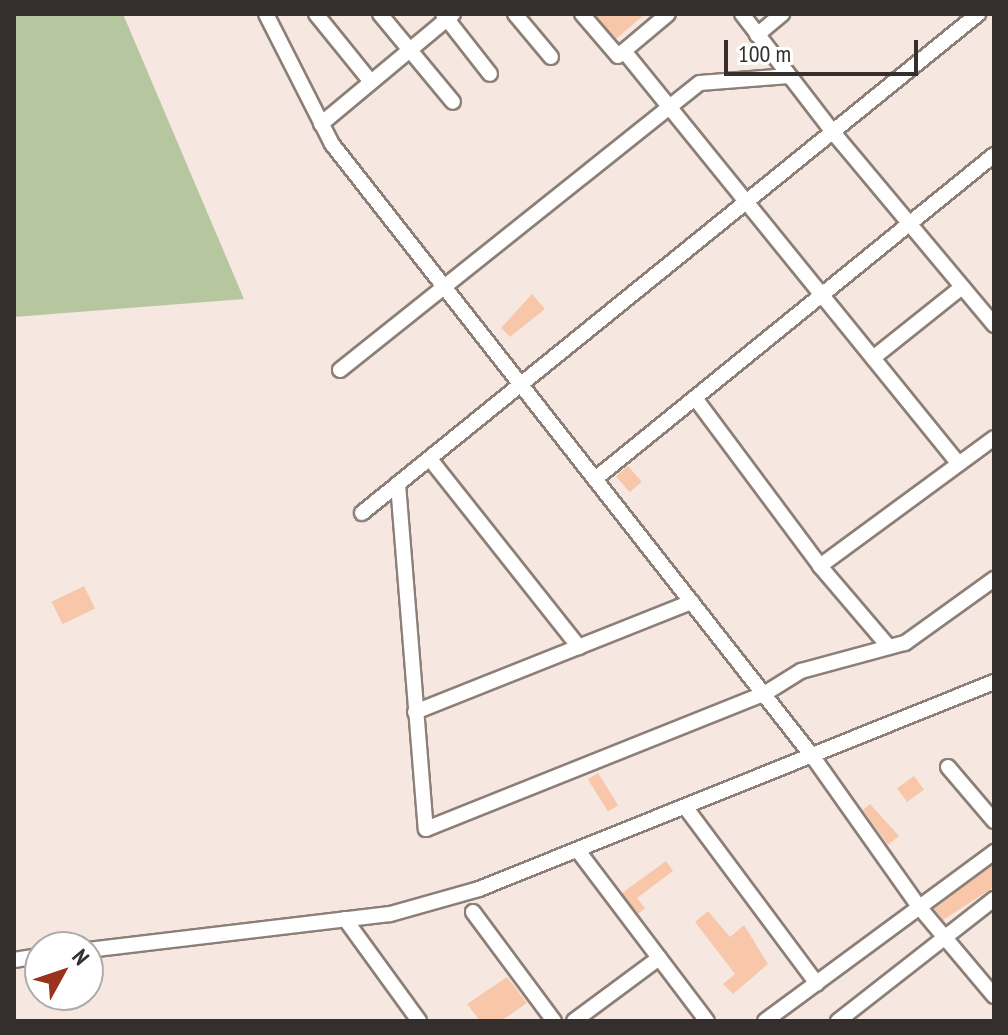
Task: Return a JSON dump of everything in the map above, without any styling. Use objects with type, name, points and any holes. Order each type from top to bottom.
[{"type":"street","points":[[266,14],[321,124],[404,238],[447,286],[520,387],[813,757],[920,908],[994,996]]},
{"type":"street","points":[[316,14],[371,82]]},
{"type":"street","points":[[380,14],[453,102]]},
{"type":"street","points":[[515,14],[551,57]]},
{"type":"street","points":[[582,14],[618,56],[652,19],[668,14]]},
{"type":"street","points":[[742,14],[832,131],[994,325]]},
{"type":"street","points":[[757,35],[782,14]]},
{"type":"street","points":[[362,513],[520,387],[743,199],[978,14]]},
{"type":"street","points":[[321,124],[447,16],[490,74]]},
{"type":"street","points":[[624,51],[958,463]]},
{"type":"street","points":[[340,370],[700,83],[789,76]]},
{"type":"street","points":[[595,479],[994,155]]},
{"type":"street","points":[[873,358],[962,287]]},
{"type":"street","points":[[695,398],[820,566],[889,647]]},
{"type":"street","points":[[820,566],[994,438]]},
{"type":"street","points":[[430,459],[579,647]]},
{"type":"street","points":[[398,484],[426,829],[764,694],[801,671],[905,643],[994,579]]},
{"type":"street","points":[[415,712],[692,602]]},
{"type":"street","points":[[104,948],[390,914],[479,889],[579,852],[994,682]]},
{"type":"street","points":[[948,767],[994,821]]},
{"type":"street","points":[[686,808],[817,984]]},
{"type":"street","points":[[579,852],[707,1021]]},
{"type":"street","points":[[765,1021],[994,852]]},
{"type":"street","points":[[838,1021],[994,899]]},
{"type":"street","points":[[473,912],[554,1021]]},
{"type":"street","points":[[345,919],[419,1021]]},
{"type":"street","points":[[574,1021],[659,958]]},
{"type":"green space","points":[[14,14],[123,14],[244,299],[14,317]]},
{"type":"building","points":[[595,14],[645,14],[616,39]]},
{"type":"building","points":[[532,294],[545,309],[510,337],[501,328]]},
{"type":"building","points":[[628,466],[642,482],[630,492],[616,476]]},
{"type":"building","points":[[84,586],[95,608],[63,624],[52,602]]},
{"type":"building","points":[[598,773],[618,805],[608,812],[588,779]]},
{"type":"building","points":[[914,776],[924,790],[907,802],[897,788]]},
{"type":"building","points":[[870,804],[899,836],[888,845],[863,810]]},
{"type":"building","points":[[666,861],[673,871],[637,898],[645,908],[638,914],[622,893]]},
{"type":"building","points":[[994,864],[994,887],[943,920],[934,909]]},
{"type":"building","points":[[708,911],[730,937],[744,925],[768,964],[733,994],[723,984],[735,974],[695,922]]},
{"type":"building","points":[[507,977],[527,1003],[501,1021],[480,1021],[467,1004]]}]
